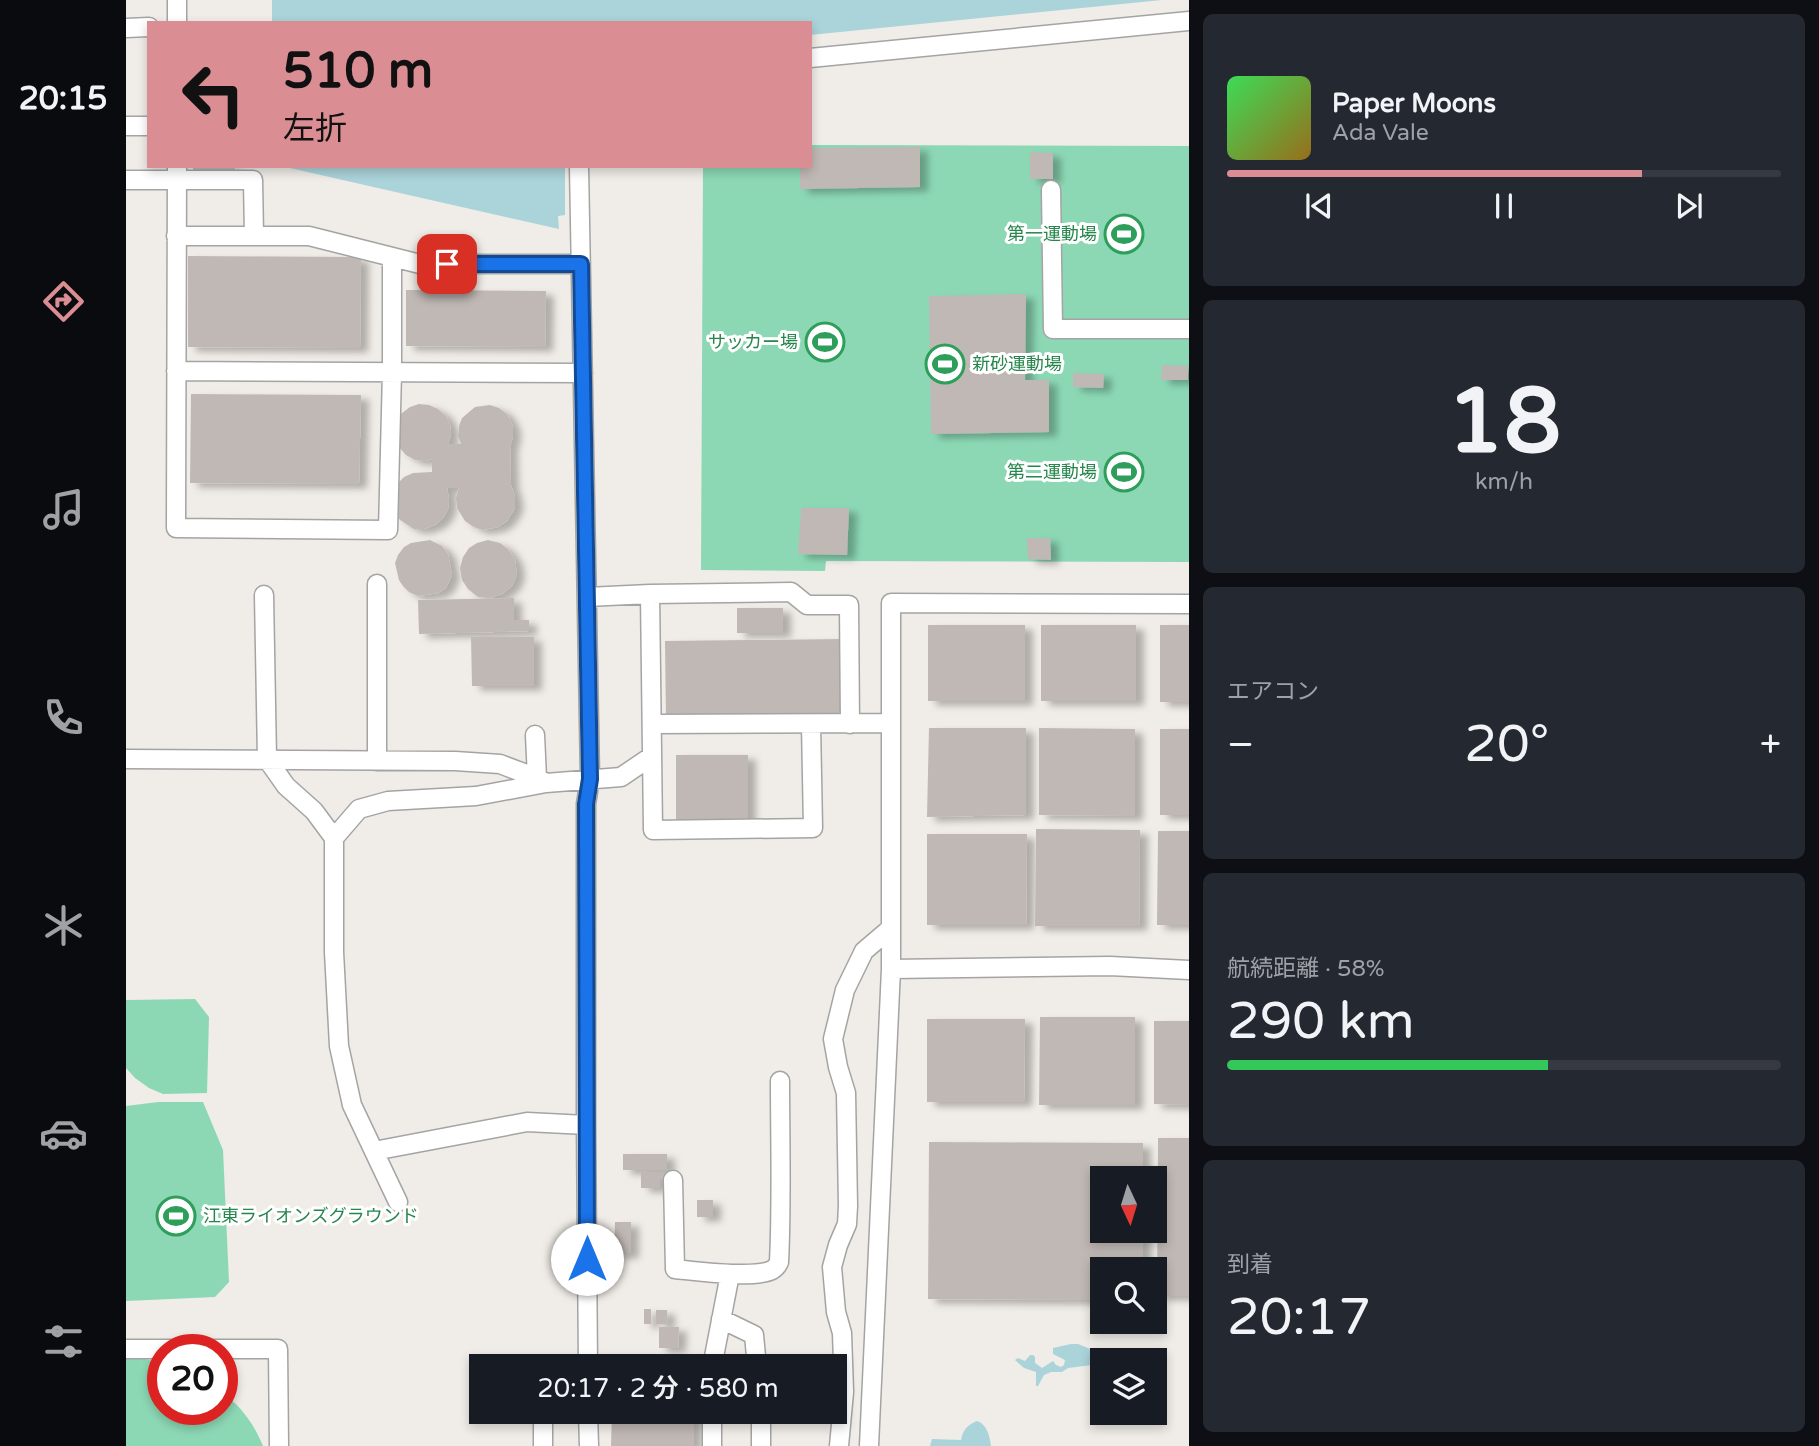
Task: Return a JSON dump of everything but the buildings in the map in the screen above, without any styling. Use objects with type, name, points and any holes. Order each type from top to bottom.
[{"type":"lane","points":[[812,58],[1189,21]]},
{"type":"lane","points":[[126,28],[147,27]]},
{"type":"lane","points":[[126,126],[147,126]]},
{"type":"lane","points":[[579,168],[590,779],[586,804],[588,1354]]},
{"type":"lane","points":[[177,173],[176,528],[388,530],[392,257]]},
{"type":"lane","points":[[126,180],[177,173],[253,180],[254,236]]},
{"type":"lane","points":[[1051,190],[1053,329],[1189,329]]},
{"type":"lane","points":[[176,236],[309,236],[420,264],[581,264]]},
{"type":"lane","points":[[176,372],[583,373]]},
{"type":"lane","points":[[377,584],[377,761]]},
{"type":"lane","points":[[587,597],[791,592],[807,605],[849,605],[850,724]]},
{"type":"lane","points":[[650,594],[653,830],[813,828],[811,724]]},
{"type":"lane","points":[[264,595],[267,759],[286,786],[314,811],[334,838],[334,952],[338,1046],[352,1105],[398,1202]]},
{"type":"lane","points":[[869,1446],[891,969],[891,603],[1189,604]]},
{"type":"lane","points":[[652,724],[891,723]]},
{"type":"lane","points":[[535,734],[542,781]]},
{"type":"lane","points":[[334,838],[359,809],[388,801],[476,796],[542,781],[621,777],[652,756]]},
{"type":"lane","points":[[126,759],[455,761],[500,764],[542,781]]},
{"type":"lane","points":[[842,1354],[842,1333],[836,1312],[832,1267],[848,1215],[846,1093],[833,1039],[845,990],[864,951],[891,928]]},
{"type":"lane","points":[[891,969],[1110,966],[1189,970]]},
{"type":"lane","points":[[673,1180],[675,1269],[730,1274],[775,1269],[779,1262],[781,1213],[780,1081]]},
{"type":"lane","points":[[374,1152],[527,1122],[586,1125]]},
{"type":"lane","points":[[714,1354],[730,1274]]},
{"type":"lane","points":[[721,1319],[754,1335],[756,1354]]},
{"type":"lane","points":[[126,1349],[278,1349],[279,1446]]},
{"type":"lane","points":[[847,1354],[873,1354]]},
{"type":"lane","points":[[543,1424],[543,1446]]},
{"type":"lane","points":[[588,1424],[589,1446]]},
{"type":"lane","points":[[712,1424],[712,1446]]},
{"type":"lane","points":[[761,1424],[761,1446]]},
{"type":"lane","points":[[839,1446],[841,1424]]},
{"type":"green space","name":"新砂運動場","points":[[812,145],[1189,146],[1189,562],[826,561],[825,571],[701,570],[703,168],[812,168]]},
{"type":"green space","points":[[195,999],[209,1017],[207,1093],[163,1094],[149,1088],[126,1068],[126,1000]]},
{"type":"green space","name":"江東ライオンズグラウンド","points":[[158,1102],[203,1102],[223,1150],[229,1282],[215,1297],[126,1301],[126,1106]]},
{"type":"green space","points":[[126,1358],[147,1359],[147,1425],[238,1425],[238,1407],[247,1416],[263,1446],[126,1446]]},
{"type":"water","points":[[272,0],[1162,0],[812,35],[812,21],[272,21]]},
{"type":"water","points":[[290,168],[565,168],[565,215],[558,216],[559,229]]},
{"type":"water","points":[[1078,1344],[1090,1349],[1090,1365],[1051,1372],[1044,1375],[1036,1386],[1036,1372],[1024,1368],[1015,1360],[1018,1358],[1025,1361],[1033,1355],[1035,1363],[1042,1368],[1053,1361],[1061,1367],[1065,1360],[1053,1354],[1053,1348]]},
{"type":"water","points":[[977,1421],[986,1428],[991,1446],[930,1446],[932,1439],[961,1440],[966,1428]]},
{"type":"place","name":"第一運動場","points":[[1124,234]]},
{"type":"place","name":"サッカー場","points":[[825,342]]},
{"type":"place","name":"新砂運動場","points":[[945,364]]},
{"type":"place","name":"第二運動場","points":[[1124,472]]},
{"type":"place","name":"江東ライオンズグラウンド","points":[[176,1216]]},
{"type":"route","points":[[447,264],[581,264],[590,779],[586,804],[587,1259]]}]
